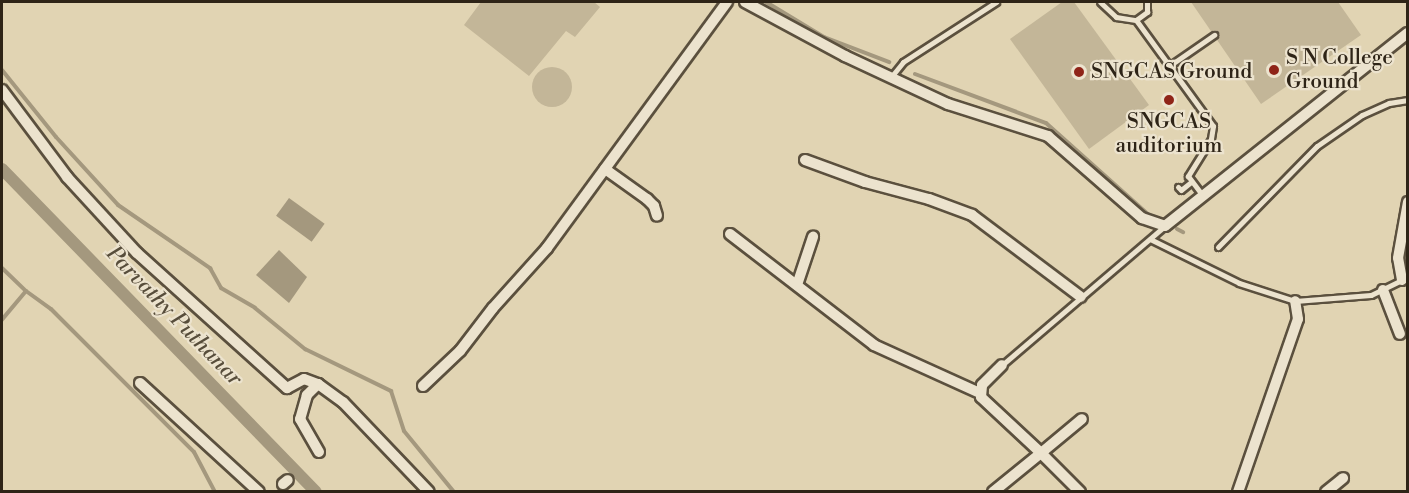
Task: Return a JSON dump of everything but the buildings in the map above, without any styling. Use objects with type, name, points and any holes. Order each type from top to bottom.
[{"type":"street","points":[[423,386],[460,351],[493,308],[547,248],[726,2]]},
{"type":"street","points":[[745,2],[845,56],[948,104],[1048,136],[1142,218],[1165,226],[1407,33]]},
{"type":"street","points":[[2,90],[68,177],[136,253],[287,388],[304,379],[318,384],[343,402],[429,492]]},
{"type":"street","points":[[805,159],[865,182],[929,199],[972,215],[1081,297]]},
{"type":"street","points":[[605,169],[647,199],[654,206],[657,216]]},
{"type":"street","points":[[1405,278],[1398,258],[1407,202]]},
{"type":"street","points":[[730,234],[874,345],[980,393],[996,412],[1080,492]]},
{"type":"street","points":[[797,285],[813,237]]},
{"type":"street","points":[[1383,290],[1400,334]]},
{"type":"street","points":[[1238,492],[1298,319],[1295,302]]},
{"type":"street","points":[[980,393],[982,385],[1002,365]]},
{"type":"street","points":[[140,383],[259,492]]},
{"type":"street","points":[[318,384],[307,395],[300,419],[319,452]]},
{"type":"street","points":[[993,492],[1082,419]]},
{"type":"street","points":[[1326,492],[1343,478]]},
{"type":"lane","points":[[891,77],[903,62],[996,2]]},
{"type":"lane","points":[[1100,2],[1116,17],[1136,20],[1147,12],[1147,2]]},
{"type":"lane","points":[[1136,20],[1213,130],[1211,139],[1188,176],[1203,196]]},
{"type":"lane","points":[[1169,66],[1214,35]]},
{"type":"lane","points":[[1218,248],[1317,146],[1362,115],[1389,103],[1407,100]]},
{"type":"lane","points":[[1178,187],[1180,190],[1191,182]]},
{"type":"lane","points":[[1002,365],[1165,226]]},
{"type":"lane","points":[[1150,239],[1239,283],[1295,302],[1371,295],[1405,278]]},
{"type":"shaded area","points":[[481,2],[594,2],[600,7],[575,37],[566,31],[529,76],[464,25]]},
{"type":"shaded area","name":"SNGCAS Ground","points":[[1062,2],[1074,2],[1149,105],[1089,149],[1010,39]]},
{"type":"shaded area","name":"S N College Ground","points":[[1191,2],[1338,2],[1361,35],[1261,104]]},
{"type":"shaded area","points":[[552,67],[566,73],[572,87],[566,101],[552,107],[538,101],[532,87],[538,73]]},
{"type":"shaded area","points":[[289,198],[325,224],[312,242],[276,216]]},
{"type":"shaded area","points":[[279,250],[307,277],[289,303],[256,275]]},
{"type":"waterway","points":[[766,2],[824,37],[889,62]]},
{"type":"waterway","points":[[2,70],[56,137],[118,205],[210,268],[221,288],[255,308],[305,349],[391,391],[404,431],[454,492]]},
{"type":"waterway","points":[[915,74],[1046,123],[1151,217]]},
{"type":"waterway","name":"Parvathy Puthanar","points":[[2,169],[316,492]]},
{"type":"waterway","points":[[1177,229],[1183,232]]},
{"type":"waterway","points":[[2,268],[26,291],[2,320]]},
{"type":"waterway","points":[[26,291],[51,309],[194,452],[215,492]]},
{"type":"place","name":"S N College Ground","points":[[1274,70]]},
{"type":"place","name":"SNGCAS Ground","points":[[1079,72]]},
{"type":"place","name":"SNGCAS auditorium","points":[[1169,100]]}]
